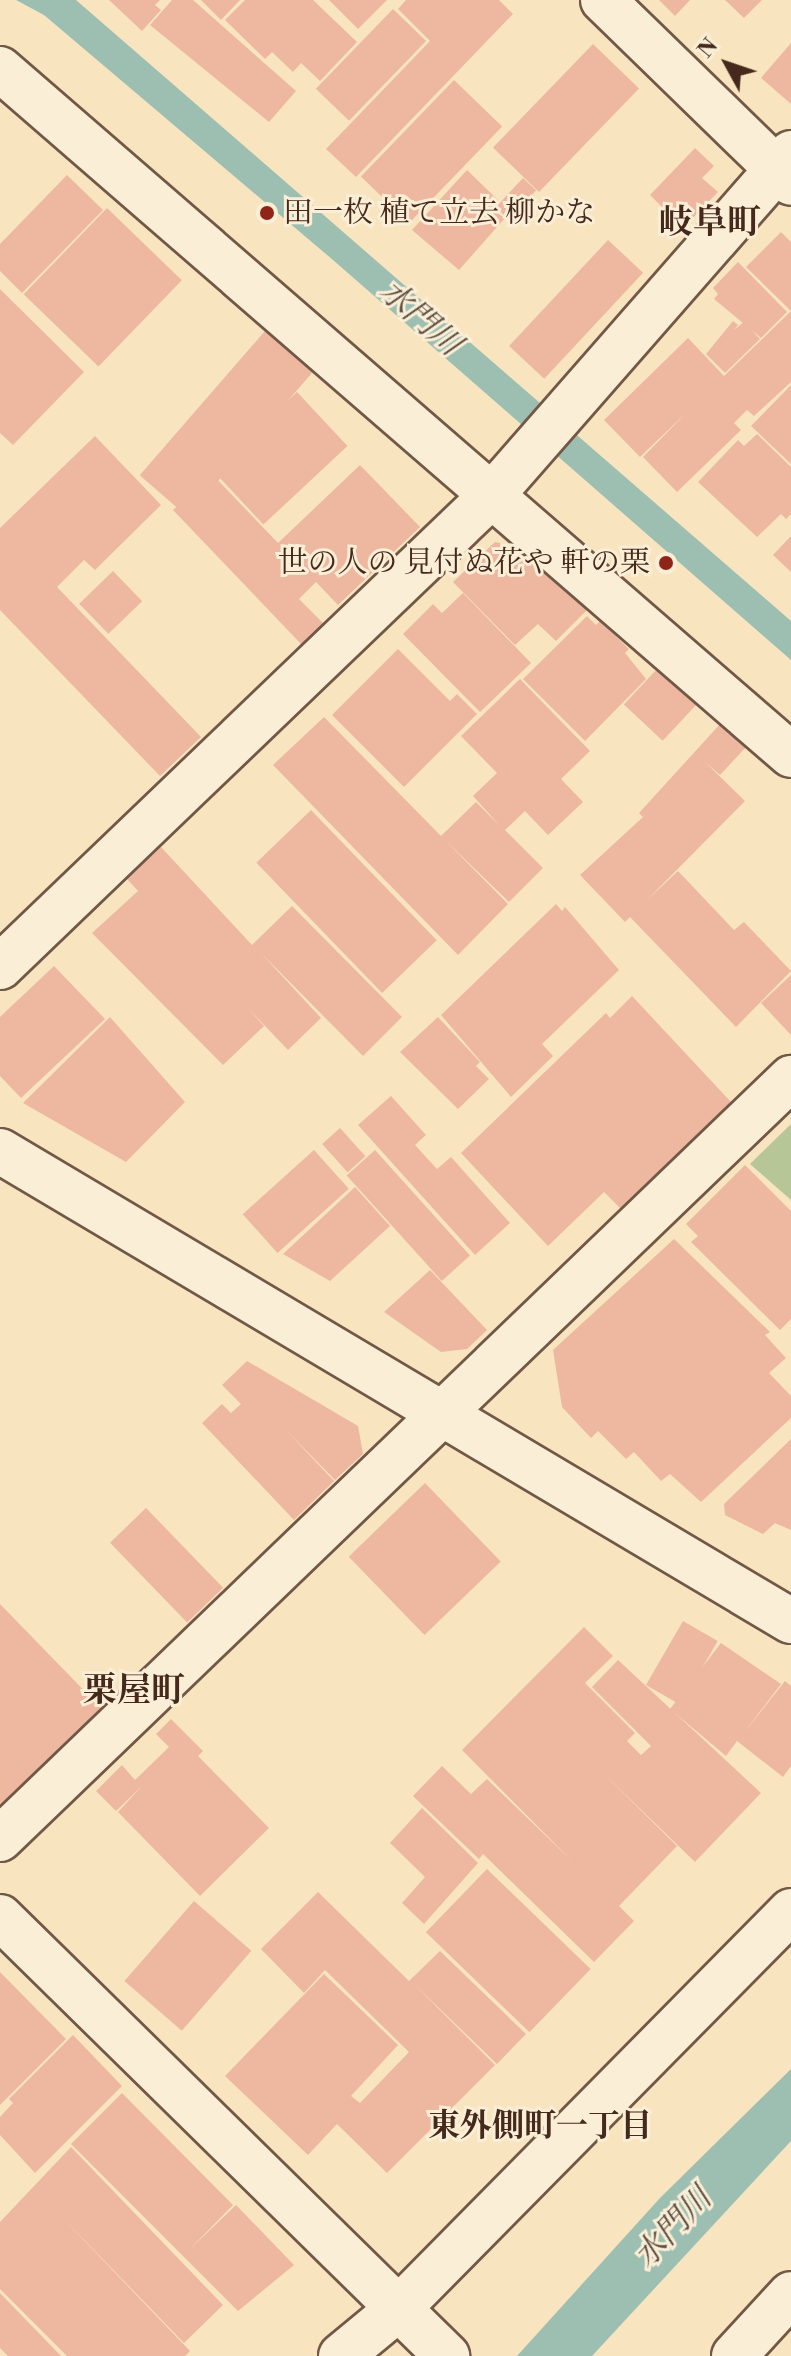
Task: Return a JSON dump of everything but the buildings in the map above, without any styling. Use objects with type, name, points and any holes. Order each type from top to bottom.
[{"type":"street","points":[[0,967],[491,496],[786,168],[603,0]]},
{"type":"street","points":[[0,69],[791,755]]},
{"type":"street","points":[[0,1839],[791,1078]]},
{"type":"street","points":[[0,1151],[440,1416],[791,1621]]},
{"type":"street","points":[[341,2356],[399,2308],[791,1911]]},
{"type":"street","points":[[0,1917],[447,2356]]},
{"type":"street","points":[[734,2356],[791,2294]]},
{"type":"green space","points":[[791,1124],[791,1200],[750,1164]]},
{"type":"water","name":"水門川","points":[[16,0],[76,0],[791,621],[791,660],[333,260],[44,15]]},
{"type":"water","name":"水門川","points":[[791,2069],[791,2141],[592,2356],[517,2356],[660,2198]]},
{"type":"place","name":"田一枚 植て立去 柳かな","points":[[267,213]]},
{"type":"place","name":"世の人の 見付ぬ花や 軒の栗","points":[[666,563]]},
{"type":"district","name":"岐阜町","points":[[710,224]]},
{"type":"district","name":"栗屋町","points":[[134,1692]]},
{"type":"district","name":"東外側町一丁目","points":[[540,2126]]}]
